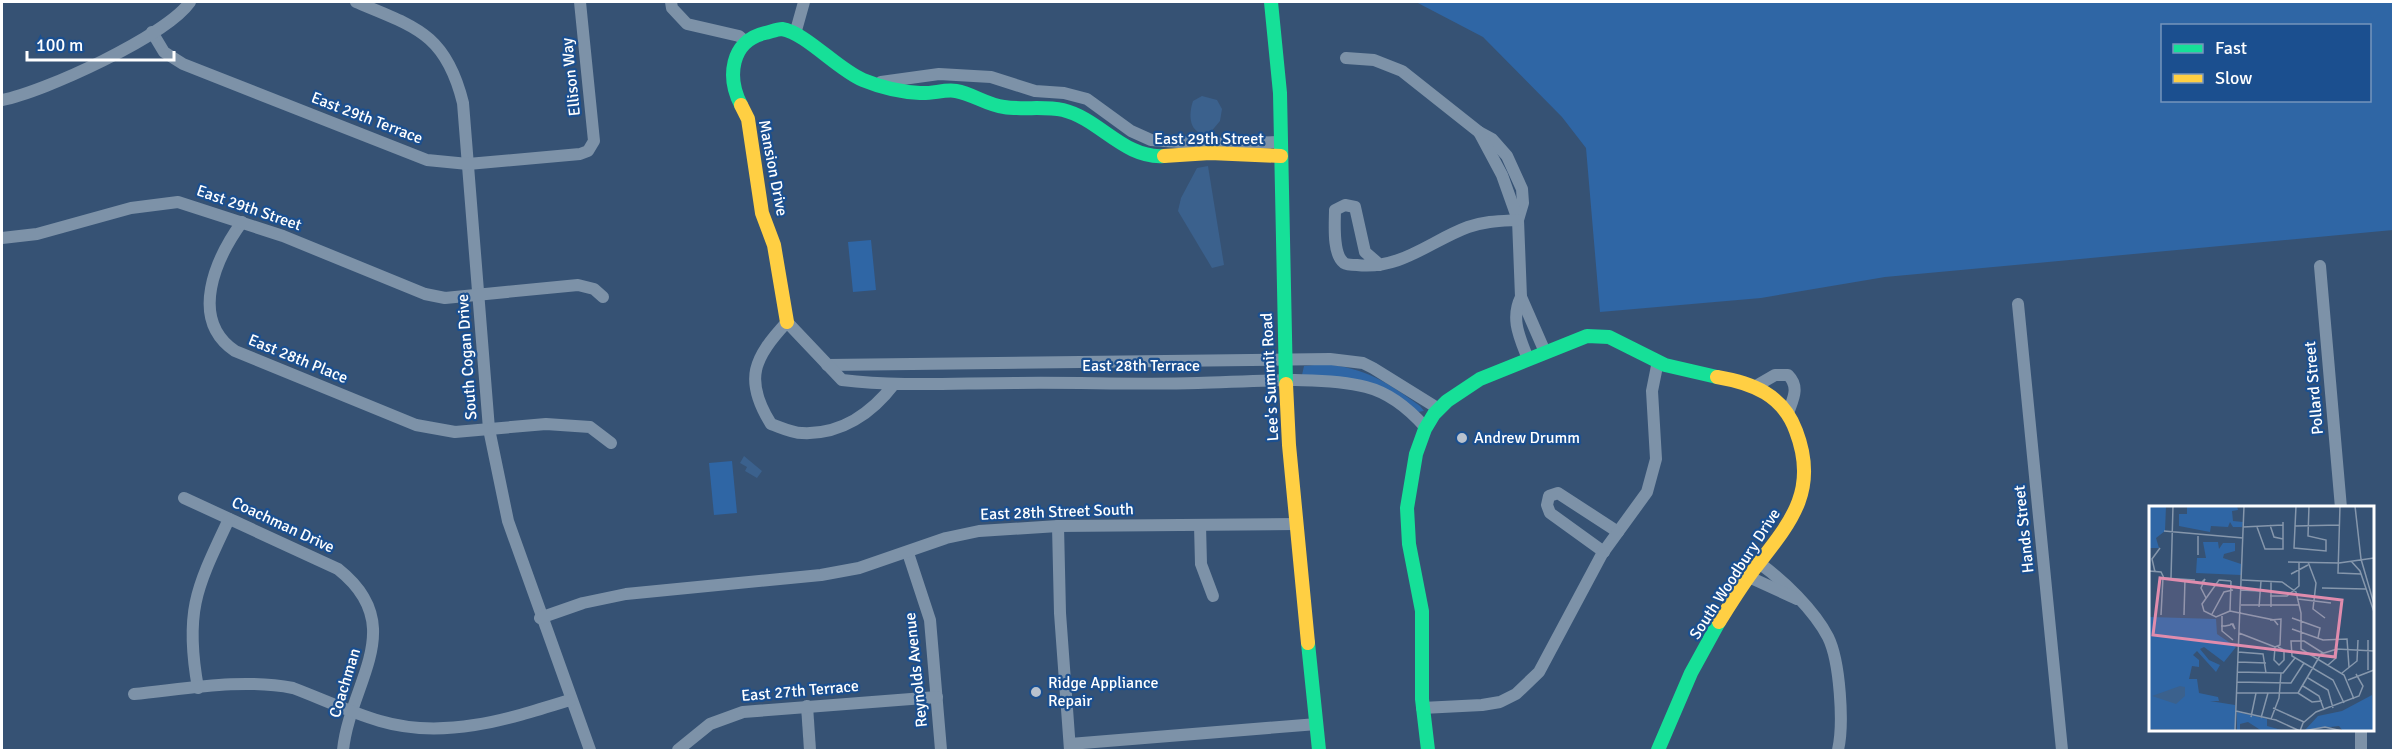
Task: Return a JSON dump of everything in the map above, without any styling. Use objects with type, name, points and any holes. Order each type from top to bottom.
[{"type":"street","points":[[2,100],[58,83],[175,19],[190,2]]},
{"type":"street","name":"South Cogan Drive","points":[[356,2],[416,27],[444,55],[458,81],[463,104],[489,429],[508,521],[540,618],[590,750]]},
{"type":"street","name":"Ellison Way","points":[[580,2],[594,141],[589,148]]},
{"type":"street","points":[[671,2],[672,8],[687,24],[739,36],[746,42],[755,35],[781,29],[795,33],[804,2]]},
{"type":"street","name":"Lee's Summit Road","points":[[1271,2],[1280,93],[1286,381],[1319,750]]},
{"type":"street","name":"East 29th Terrace","points":[[152,32],[164,52],[183,64],[427,160],[468,164],[580,154],[589,148]]},
{"type":"street","name":"East 29th Street","points":[[795,33],[850,74],[865,81],[921,93],[956,91],[1002,106],[1062,110],[1083,118],[1135,152],[1154,157],[1281,149]]},
{"type":"street","name":"Mansion Drive","points":[[746,42],[739,48],[732,70],[733,90],[748,119],[762,213],[774,245],[787,322]]},
{"type":"street","points":[[1346,58],[1374,60],[1402,71],[1498,145],[1518,175],[1523,203],[1518,220],[1521,297],[1516,315],[1516,327],[1528,359]]},
{"type":"street","name":"East 29th Street","points":[[865,81],[881,82],[939,74],[991,77],[1035,91],[1064,93],[1087,99],[1131,131],[1151,140],[1281,149]]},
{"type":"street","name":"East 29th Street","points":[[2,238],[37,234],[131,208],[178,202],[242,222],[425,294],[445,298],[578,285],[594,289],[603,297]]},
{"type":"street","points":[[1380,265],[1365,252],[1355,207],[1345,205],[1335,210],[1337,246],[1341,260],[1348,264],[1380,265],[1415,255],[1478,224],[1518,220]]},
{"type":"street","name":"East 28th Place","points":[[242,222],[221,257],[210,297],[212,323],[228,346],[416,425],[455,432],[546,424],[590,427],[611,443]]},
{"type":"street","name":"Pollard Street","points":[[2320,266],[2341,506]]},
{"type":"street","points":[[1521,297],[1545,352]]},
{"type":"street","name":"Hands Street","points":[[2018,304],[2062,750]]},
{"type":"street","points":[[787,322],[759,357],[753,375],[758,404],[771,424],[802,434],[861,419],[894,384]]},
{"type":"street","name":"East 28th Terrace","points":[[787,322],[842,380],[894,384],[1286,381],[1364,386],[1386,394],[1425,427]]},
{"type":"street","points":[[1422,708],[1482,705],[1516,694],[1539,672],[1604,552],[1647,492],[1656,459],[1652,391],[1658,361],[1637,348],[1609,337],[1586,336],[1468,386],[1439,409],[1425,427],[1414,463],[1408,497],[1407,532],[1421,599],[1424,653],[1422,708],[1422,726],[1428,750]]},
{"type":"street","name":"East 28th Terrace","points":[[827,365],[1330,359],[1363,363],[1439,409]]},
{"type":"street","name":"South Woodbury Drive","points":[[1658,361],[1697,375],[1756,386],[1768,391],[1783,403],[1796,428],[1805,476],[1799,504],[1780,540],[1759,563],[1714,630],[1658,750]]},
{"type":"street","points":[[1756,386],[1775,375],[1788,375],[1795,382],[1796,389],[1788,413]]},
{"type":"street","points":[[1604,552],[1550,513],[1547,505],[1549,496],[1558,493],[1618,532]]},
{"type":"street","name":"Coachman Drive","points":[[184,498],[338,569],[361,591]]},
{"type":"street","points":[[198,688],[192,647],[193,605],[199,583],[229,519]]},
{"type":"street","name":"East 28th Street South","points":[[540,618],[583,603],[626,594],[821,575],[860,568],[946,538],[979,531],[1058,526],[1297,524]]},
{"type":"street","points":[[1200,525],[1201,564],[1214,596]]},
{"type":"street","points":[[1058,526],[1060,613],[1070,747],[1317,724]]},
{"type":"street","name":"Reynolds Avenue","points":[[908,553],[930,620],[941,750]]},
{"type":"street","points":[[1759,563],[1787,584],[1829,638],[1839,687],[1838,750]]},
{"type":"street","points":[[1749,578],[1797,599]]},
{"type":"street","name":"Coachman","points":[[344,750],[375,639],[373,618],[361,591]]},
{"type":"street","points":[[134,694],[247,683],[280,685],[353,712],[400,726],[451,729],[509,719],[570,700]]},
{"type":"street","name":"East 27th Terrace","points":[[678,750],[710,724],[743,712],[937,697]]},
{"type":"street","points":[[807,706],[810,750]]},
{"type":"street","points":[[2361,731],[2361,750]]},
{"type":"shaded area","points":[[1416,2],[2393,2],[2393,230],[1885,277],[1761,298],[1600,312],[1586,148],[1562,117],[1483,37]]},
{"type":"shaded area","points":[[1202,96],[1217,100],[1222,109],[1220,121],[1209,134],[1197,131],[1192,124],[1193,101]]},
{"type":"shaded area","points":[[1208,166],[1224,265],[1212,268],[1178,211],[1181,198],[1197,168]]},
{"type":"shaded area","points":[[871,240],[876,290],[853,292],[848,242]]},
{"type":"shaded area","points":[[1324,364],[1352,369],[1386,383],[1424,411],[1418,412],[1383,389],[1302,375],[1304,366]]},
{"type":"shaded area","points":[[744,456],[762,471],[757,478],[745,471],[747,467],[740,463]]},
{"type":"shaded area","points":[[732,461],[737,513],[714,515],[709,463]]},
{"type":"traffic: fast","points":[[1271,2],[1280,93],[1286,384]]},
{"type":"traffic: fast","points":[[741,105],[733,72],[738,52],[753,37],[782,29],[801,37],[853,75],[877,85],[920,93],[956,91],[1004,107],[1063,110],[1089,121],[1124,145],[1137,151],[1164,156]]},
{"type":"traffic: fast","points":[[1428,750],[1422,699],[1422,611],[1409,544],[1407,508],[1416,454],[1425,429],[1434,414],[1447,401],[1480,379],[1587,336],[1609,337],[1665,365],[1717,377]]},
{"type":"traffic: fast","points":[[1658,750],[1691,673],[1719,622]]},
{"type":"traffic: fast","points":[[1308,643],[1319,750]]},
{"type":"traffic: slow","points":[[741,105],[748,119],[762,213],[774,245],[787,322]]},
{"type":"traffic: slow","points":[[1164,156],[1210,153],[1281,156]]},
{"type":"traffic: slow","points":[[1717,377],[1754,387],[1783,408],[1796,431],[1804,471],[1802,489],[1789,521],[1719,622]]},
{"type":"traffic: slow","points":[[1286,384],[1289,445],[1308,643]]},
{"type":"place","name":"Andrew Drumm","points":[[1462,438]]},
{"type":"place","name":"Ridge Appliance Repair","points":[[1036,692]]}]
